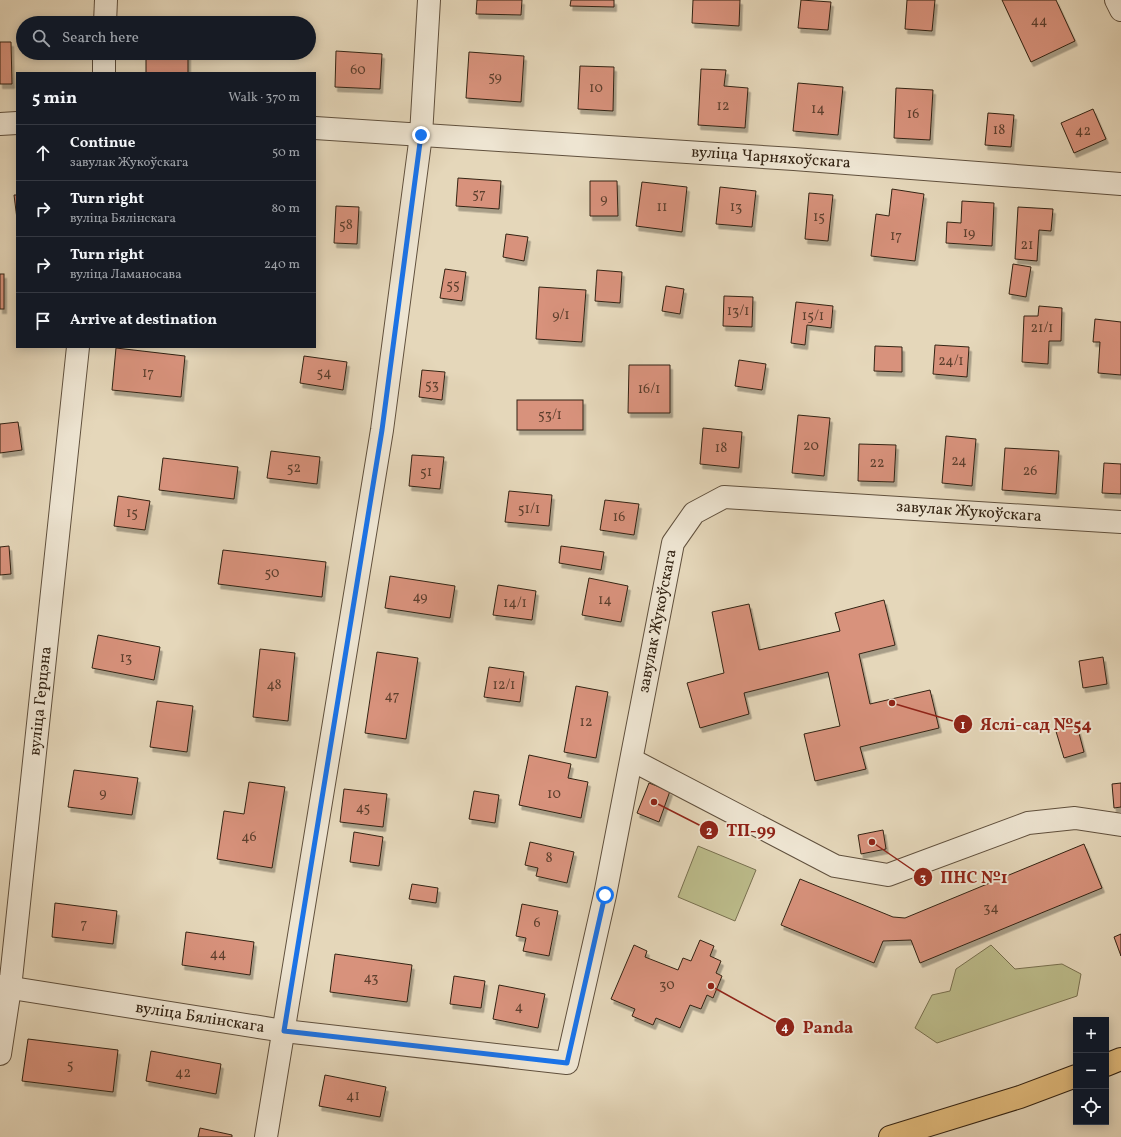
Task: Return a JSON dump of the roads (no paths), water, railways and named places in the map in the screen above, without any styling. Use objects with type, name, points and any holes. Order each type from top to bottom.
[{"type":"main road","points":[[1109,1064],[1121,1059]]},
{"type":"main road","points":[[890,1137],[1020,1097],[1073,1077]]},
{"type":"street","points":[[105,16],[106,0]]},
{"type":"street","points":[[266,1137],[382,430],[421,135],[429,0]]},
{"type":"street","points":[[1116,0],[1121,10]]},
{"type":"street","points":[[104,60],[104,72]]},
{"type":"street","points":[[0,124],[16,123]]},
{"type":"street","points":[[316,128],[421,135]]},
{"type":"street","name":"вуліца Чарняхоўскага","points":[[421,135],[794,159],[1121,184]]},
{"type":"street","name":"вуліца Герцэна","points":[[0,1054],[5,987],[78,348]]},
{"type":"street","name":"завулак Жукоўскага","points":[[567,1063],[605,895],[673,543],[694,513],[724,497],[1121,522]]},
{"type":"street","points":[[632,760],[834,866],[888,875],[1028,823],[1075,818],[1121,825]]},
{"type":"street","name":"вуліца Бялінскага","points":[[5,987],[284,1031],[567,1063]]},
{"type":"place","name":"Яслі-сад №54","points":[[892,703]]},
{"type":"place","name":"ТП-99","points":[[654,802]]},
{"type":"place","name":"ПНС №1","points":[[872,842]]},
{"type":"place","name":"Panda","points":[[711,986]]}]
